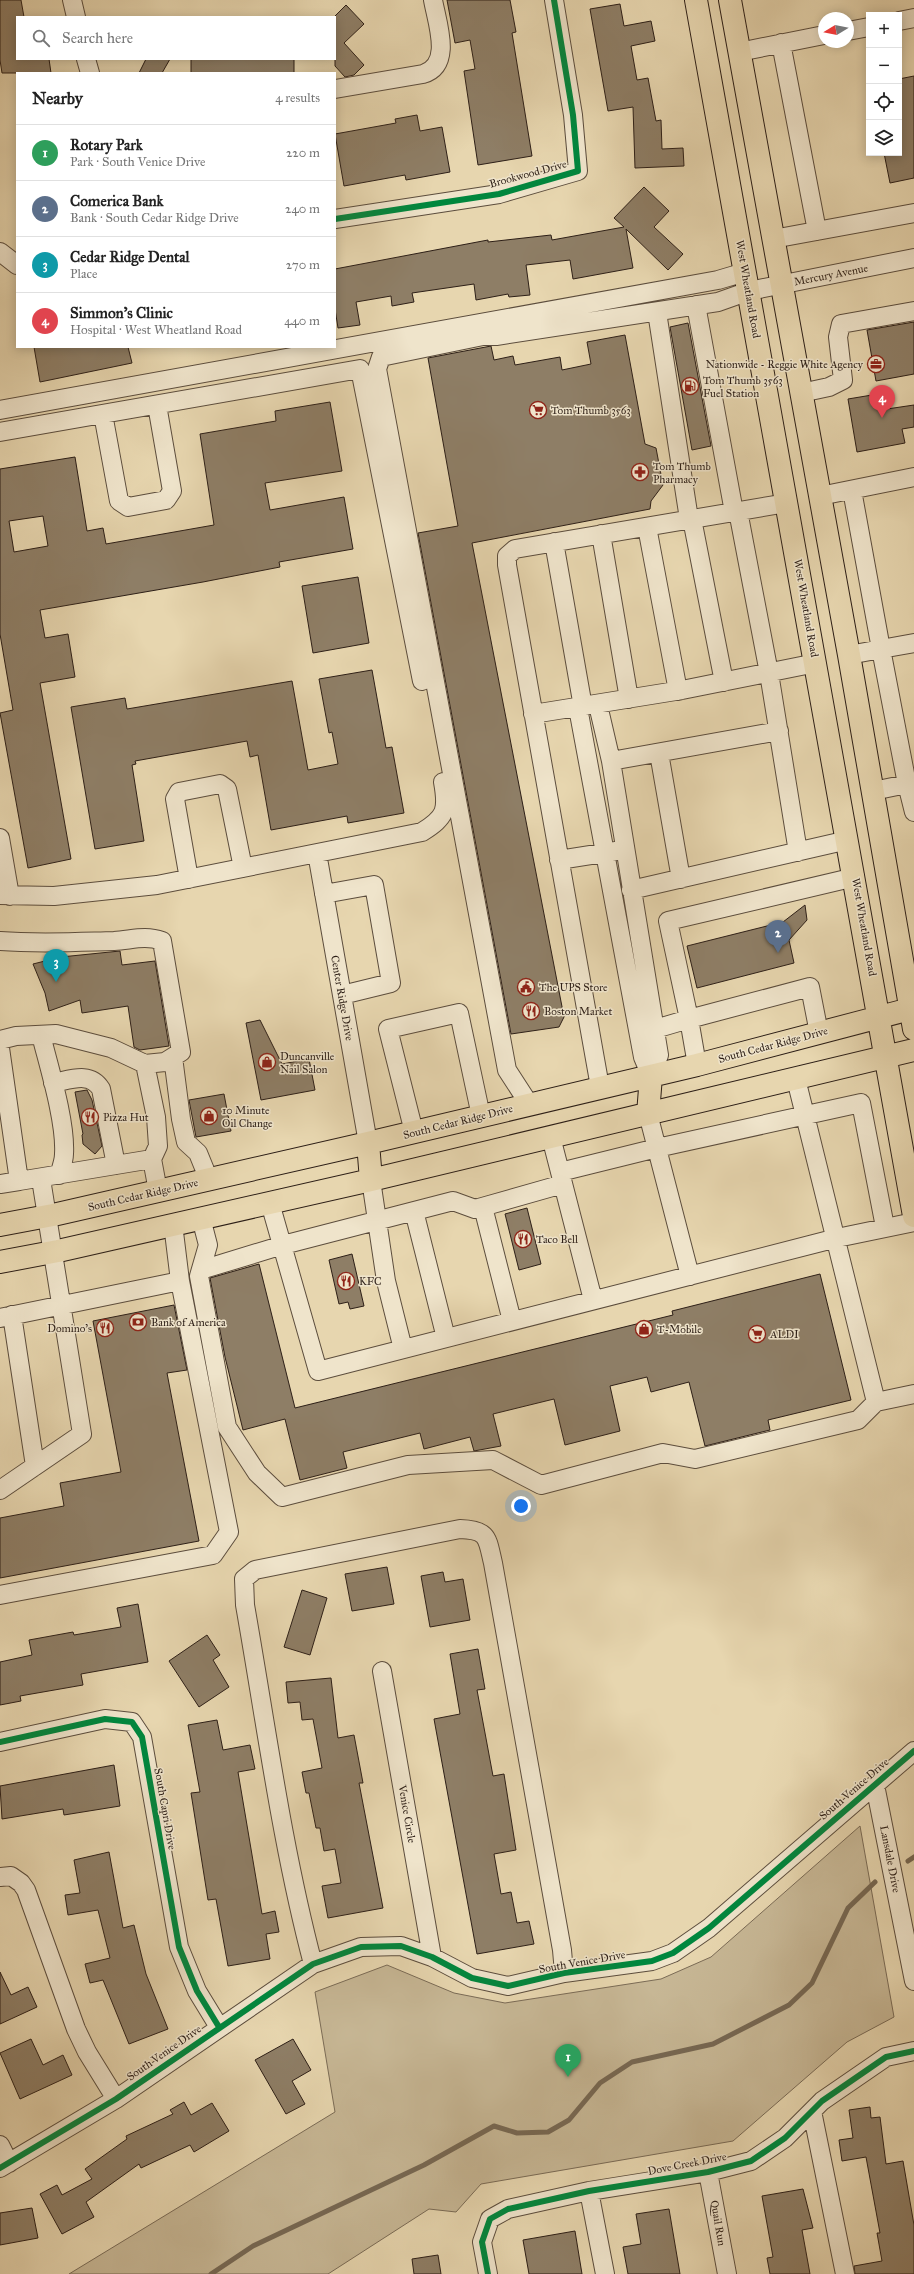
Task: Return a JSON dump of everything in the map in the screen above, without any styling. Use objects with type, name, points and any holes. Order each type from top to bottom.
[{"type":"main road","name":"West Wheatland Road","points":[[696,0],[880,1018],[914,1216]]},
{"type":"main road","points":[[730,0],[913,1015]]},
{"type":"main road","points":[[816,663],[849,655]]},
{"type":"main road","name":"South Cedar Ridge Drive","points":[[0,1225],[209,1180],[368,1143],[600,1087],[652,1076],[880,1018],[913,1015]]},
{"type":"main road","points":[[0,1262],[52,1252],[371,1180],[886,1058],[914,1050]]},
{"type":"main road","points":[[648,1114],[652,1076]]},
{"type":"main road","points":[[368,1143],[371,1180]]},
{"type":"street","points":[[72,0],[76,16]]},
{"type":"street","points":[[336,89],[431,71],[436,67],[442,53],[433,0]]},
{"type":"street","name":"Brookwood Drive","points":[[336,218],[499,194],[578,171],[573,115],[554,0]]},
{"type":"street","points":[[902,20],[914,18]]},
{"type":"street","points":[[854,30],[866,28]]},
{"type":"street","points":[[739,52],[818,36]]},
{"type":"street","points":[[781,44],[817,231]]},
{"type":"street","points":[[86,60],[90,72]]},
{"type":"street","points":[[773,239],[914,213]]},
{"type":"street","points":[[0,252],[16,264]]},
{"type":"street","name":"Mercury Avenue","points":[[747,281],[781,285],[914,258]]},
{"type":"street","points":[[0,410],[718,280],[747,281]]},
{"type":"street","points":[[529,1104],[508,1070],[376,369],[381,357],[475,337],[496,336],[718,302],[747,281]]},
{"type":"street","points":[[696,305],[769,673],[798,852]]},
{"type":"street","points":[[801,393],[829,386],[843,380],[838,337],[842,324],[914,311]]},
{"type":"street","points":[[656,312],[691,519],[724,682]]},
{"type":"street","points":[[0,432],[360,369],[424,692],[440,759],[446,802],[440,821],[422,832],[157,885],[54,896],[5,896],[0,838]]},
{"type":"street","points":[[103,414],[119,501],[128,508],[166,500],[172,491],[157,405]]},
{"type":"street","points":[[820,496],[914,477]]},
{"type":"street","points":[[852,490],[881,649],[911,783],[914,812]]},
{"type":"street","points":[[600,1087],[533,714],[507,565],[507,556],[514,549],[787,503]]},
{"type":"street","points":[[647,527],[678,691]]},
{"type":"street","points":[[601,534],[629,699]]},
{"type":"street","points":[[554,542],[586,706],[605,853],[643,1057],[652,1076]]},
{"type":"street","points":[[849,655],[914,643]]},
{"type":"street","points":[[533,714],[678,691],[816,663]]},
{"type":"street","points":[[586,706],[611,761],[659,1055],[652,1076]]},
{"type":"street","points":[[611,761],[779,732]]},
{"type":"street","points":[[659,752],[681,879]]},
{"type":"street","points":[[873,791],[911,783]]},
{"type":"street","points":[[189,879],[175,800],[179,792],[220,784],[227,789],[243,868]]},
{"type":"street","points":[[631,890],[848,840]]},
{"type":"street","points":[[559,860],[625,850]]},
{"type":"street","name":"Center Ridge Drive","points":[[317,853],[368,1143]]},
{"type":"street","points":[[697,1065],[689,1019],[668,921],[854,877]]},
{"type":"street","points":[[324,894],[374,885],[391,983],[342,995]]},
{"type":"street","points":[[0,942],[31,944],[120,941],[151,937],[162,941],[181,1052],[165,1062],[145,1064],[111,1048],[56,1034],[16,1036],[0,1040]]},
{"type":"street","points":[[655,1029],[810,987],[819,1033]]},
{"type":"street","points":[[414,1132],[388,1028],[459,1013],[481,1116]]},
{"type":"street","points":[[41,1035],[53,1083],[63,1134],[64,1154],[59,1175]]},
{"type":"street","points":[[173,1056],[181,1119],[186,1142],[198,1153],[209,1180]]},
{"type":"street","points":[[1,1058],[20,1181]]},
{"type":"street","points":[[145,1064],[151,1090],[158,1146],[152,1158],[158,1191]]},
{"type":"street","points":[[53,1083],[80,1078],[89,1078],[97,1083],[101,1089],[116,1165]]},
{"type":"street","points":[[796,1079],[837,1238],[876,1402]]},
{"type":"street","points":[[201,1270],[283,1245],[377,1222],[452,1201],[475,1209],[483,1207],[562,1178],[657,1148],[806,1117],[862,1103],[885,1227]]},
{"type":"street","points":[[648,1114],[690,1276]]},
{"type":"street","points":[[551,1137],[593,1300]]},
{"type":"street","points":[[0,1184],[41,1179],[152,1158]]},
{"type":"street","points":[[0,1490],[82,1434],[41,1179]]},
{"type":"street","points":[[371,1180],[386,1281],[403,1349]]},
{"type":"street","points":[[270,1203],[318,1371],[837,1238],[914,1222]]},
{"type":"street","points":[[483,1207],[512,1321]]},
{"type":"street","points":[[414,1211],[446,1338]]},
{"type":"street","points":[[201,1218],[208,1245],[199,1276],[227,1427],[257,1473],[282,1497],[408,1465],[493,1460],[541,1485],[663,1453],[695,1459],[858,1420],[876,1402],[914,1394]]},
{"type":"street","points":[[0,1595],[213,1555],[229,1532],[180,1281],[173,1224]]},
{"type":"street","points":[[36,1466],[6,1316],[180,1281]]},
{"type":"street","points":[[313,1964],[303,1926],[275,1782],[245,1605],[244,1579],[255,1570],[460,1529],[476,1530],[487,1538],[493,1563],[562,1950],[564,1973]]},
{"type":"street","name":"Venice Circle","points":[[382,1671],[432,1957]]},
{"type":"street","name":"South Capri Drive","points":[[0,1742],[105,1719],[132,1722],[142,1737],[179,1947],[196,1991],[219,2027]]},
{"type":"street","name":"South Venice Drive","points":[[5,2166],[116,2099],[313,1964],[361,1947],[401,1946],[432,1957],[472,1978],[508,1986],[564,1973],[652,1961],[672,1953],[709,1928],[914,1751]]},
{"type":"street","name":"Lansdale Drive","points":[[875,1785],[914,1981]]},
{"type":"street","points":[[0,1877],[12,1876],[21,1883],[26,1890],[76,2029],[87,2052],[116,2099]]},
{"type":"street","name":"Dove Creek Drive","points":[[488,2274],[482,2242],[490,2219],[508,2209],[589,2191],[708,2172],[751,2161],[785,2138],[822,2101],[886,2058],[914,2051]]},
{"type":"street","points":[[812,2111],[846,2274]]},
{"type":"street","points":[[0,2145],[5,2166]]},
{"type":"street","name":"Quail Run","points":[[708,2172],[727,2274]]},
{"type":"street","points":[[589,2191],[605,2274]]},
{"type":"shaded area","points":[[860,1826],[894,2017],[847,2042],[733,2141],[481,2184],[456,2212],[429,2209],[328,2274],[69,2274],[335,2112],[315,1992],[387,1965],[454,1993],[505,2003],[661,1979],[711,1957]]},
{"type":"building","points":[[0,0],[21,0],[24,16],[16,16],[16,60],[49,60],[51,72],[2,73],[0,60]]},
{"type":"building","points":[[447,0],[510,0],[516,32],[512,33],[532,156],[478,165],[464,71],[475,69],[470,40],[455,43]]},
{"type":"building","points":[[620,4],[624,26],[651,21],[655,41],[631,46],[637,80],[648,78],[656,121],[661,120],[662,149],[683,148],[684,166],[635,168],[633,107],[608,111],[590,9]]},
{"type":"building","points":[[346,5],[364,24],[344,43],[364,65],[354,75],[345,77],[335,66],[335,16]]},
{"type":"building","points":[[146,60],[169,60],[163,72],[140,72]]},
{"type":"building","points":[[191,60],[294,60],[294,72],[191,72]]},
{"type":"building","points":[[914,76],[914,178],[890,183],[885,156],[902,156],[902,78]]},
{"type":"building","points":[[417,115],[420,131],[442,127],[450,172],[406,180],[405,175],[344,186],[336,134],[396,123],[395,119]]},
{"type":"building","points":[[644,187],[669,211],[654,227],[683,254],[668,270],[626,229],[633,268],[573,279],[570,260],[526,265],[530,295],[509,297],[508,294],[476,300],[474,284],[412,293],[414,302],[392,306],[391,296],[356,302],[360,325],[338,328],[336,315],[336,269],[488,240],[488,242],[551,235],[552,240],[624,227],[614,218]]},
{"type":"building","points":[[914,322],[914,374],[876,381],[867,330]]},
{"type":"building","name":"Tom Thumb 3563 Fuel Station","points":[[688,323],[711,446],[692,450],[670,327]]},
{"type":"building","points":[[625,335],[645,444],[656,448],[663,485],[651,501],[650,509],[472,543],[564,1017],[559,1027],[511,1034],[418,533],[458,526],[428,358],[491,346],[494,360],[513,356],[515,365],[560,357],[562,370],[591,364],[587,342]]},
{"type":"building","points":[[34,348],[128,348],[132,363],[40,382]]},
{"type":"building","points":[[884,393],[887,409],[914,405],[914,427],[902,429],[905,443],[857,452],[848,399]]},
{"type":"building","points":[[330,402],[342,471],[265,483],[270,510],[344,497],[353,549],[279,562],[280,567],[40,610],[45,638],[68,634],[75,677],[40,683],[71,859],[28,868],[0,713],[13,710],[0,634],[0,469],[75,457],[87,531],[103,528],[106,544],[214,525],[200,434],[276,421],[275,411]],"holes":[[[43,516],[48,546],[14,552],[9,521]]]},
{"type":"building","points":[[358,577],[369,643],[313,653],[302,586]]},
{"type":"building","points":[[372,670],[386,748],[392,747],[404,813],[348,823],[347,816],[271,830],[258,755],[250,757],[247,741],[135,761],[136,764],[132,765],[144,841],[95,849],[71,707],[125,698],[127,709],[292,681],[308,770],[338,764],[332,732],[329,733],[319,679]]},
{"type":"building","points":[[805,905],[807,920],[789,940],[794,963],[697,988],[687,946],[783,922]]},
{"type":"building","points":[[120,951],[122,965],[155,961],[169,1046],[140,1050],[134,1047],[128,1006],[82,1013],[80,1000],[49,1011],[45,993],[33,964],[61,957]]},
{"type":"building","name":"Duncanville Nail Salon","points":[[260,1020],[282,1064],[309,1059],[315,1090],[261,1100],[246,1023]]},
{"type":"building","name":"Pizza Hut","points":[[87,1090],[92,1100],[102,1146],[95,1154],[83,1144],[83,1134],[75,1092]]},
{"type":"building","name":"10 Minute Oil Change","points":[[224,1094],[231,1131],[196,1137],[189,1100]]},
{"type":"building","name":"Taco Bell","points":[[527,1208],[541,1264],[519,1270],[505,1214]]},
{"type":"building","name":"KFC","points":[[352,1254],[364,1306],[350,1309],[348,1302],[339,1304],[329,1260]]},
{"type":"building","points":[[259,1264],[295,1408],[673,1315],[672,1311],[820,1274],[851,1400],[768,1420],[770,1430],[705,1446],[689,1382],[651,1392],[647,1377],[610,1386],[620,1431],[565,1445],[554,1399],[493,1414],[501,1446],[474,1451],[470,1437],[424,1449],[420,1433],[343,1452],[347,1468],[300,1480],[285,1419],[243,1430],[225,1357],[210,1278]]},
{"type":"building","points":[[174,1305],[187,1370],[167,1373],[199,1541],[0,1578],[0,1518],[64,1506],[60,1483],[121,1472],[93,1321]]},
{"type":"building","points":[[387,1567],[394,1604],[352,1611],[345,1574]]},
{"type":"building","points":[[443,1572],[445,1582],[463,1579],[470,1620],[430,1627],[421,1576]]},
{"type":"building","points":[[302,1590],[327,1598],[310,1655],[284,1647]]},
{"type":"building","points":[[138,1604],[148,1662],[81,1674],[83,1685],[20,1696],[21,1701],[0,1705],[0,1662],[32,1655],[29,1640],[73,1632],[74,1635],[121,1627],[117,1608]]},
{"type":"building","points":[[207,1635],[220,1655],[213,1660],[229,1687],[199,1707],[169,1661]]},
{"type":"building","points":[[478,1649],[485,1689],[477,1690],[493,1776],[504,1774],[516,1850],[494,1854],[501,1894],[511,1892],[517,1923],[529,1921],[534,1944],[477,1954],[434,1719],[460,1714],[450,1654]]},
{"type":"building","points":[[331,1678],[338,1738],[354,1735],[363,1783],[359,1783],[383,1908],[328,1918],[322,1886],[341,1883],[335,1849],[324,1851],[320,1828],[316,1828],[309,1793],[306,1793],[302,1772],[322,1768],[313,1719],[302,1720],[300,1702],[288,1703],[286,1682]]},
{"type":"building","points":[[217,1720],[223,1750],[250,1745],[255,1769],[238,1772],[262,1914],[275,1911],[279,1932],[266,1934],[270,1959],[228,1966],[216,1899],[208,1900],[191,1793],[200,1792],[188,1725]]},
{"type":"building","points":[[114,1765],[120,1806],[64,1815],[63,1809],[2,1819],[0,1786]]},
{"type":"building","points":[[109,1852],[123,1928],[134,1925],[146,1974],[168,2029],[129,2044],[103,1980],[90,1983],[85,1964],[110,1958],[98,1910],[68,1915],[65,1895],[80,1893],[74,1860]]},
{"type":"building","points":[[0,1972],[11,1995],[28,1987],[37,2007],[0,2024]]},
{"type":"building","points":[[31,2039],[43,2065],[63,2055],[72,2075],[20,2099],[0,2053]]},
{"type":"building","points":[[293,2039],[311,2070],[292,2081],[305,2104],[286,2114],[255,2060]]},
{"type":"building","points":[[184,2102],[191,2115],[212,2103],[229,2131],[194,2152],[190,2145],[141,2168],[139,2164],[86,2202],[94,2217],[62,2234],[40,2194],[57,2185],[62,2195],[92,2179],[85,2169],[127,2139],[126,2136],[173,2114],[170,2110]]},
{"type":"building","points":[[870,2107],[871,2118],[880,2117],[886,2164],[903,2161],[914,2225],[914,2274],[855,2274],[854,2266],[882,2261],[877,2233],[880,2233],[866,2157],[842,2161],[839,2140],[853,2138],[849,2110]]},
{"type":"building","points":[[803,2189],[813,2228],[802,2230],[810,2274],[770,2274],[767,2258],[773,2257],[762,2196]]},
{"type":"building","points":[[32,2208],[38,2238],[0,2245],[0,2213]]},
{"type":"building","points":[[669,2209],[680,2274],[628,2274],[623,2247],[641,2244],[636,2214]]},
{"type":"building","points":[[575,2231],[582,2274],[529,2274],[523,2240]]},
{"type":"building","points":[[438,2255],[441,2274],[414,2274],[412,2259]]},
{"type":"waterway","points":[[908,1861],[914,1857]]},
{"type":"waterway","points":[[211,2274],[253,2246],[424,2165],[494,2126],[517,2133],[548,2132],[569,2120],[600,2083],[632,2062],[713,2044],[789,2005],[812,1983],[848,1908],[875,1882]]},
{"type":"cycle path","points":[[336,219],[499,194],[578,171],[573,115],[554,0]]},
{"type":"cycle path","points":[[0,1742],[105,1719],[132,1722],[142,1737],[179,1947],[197,1991],[219,2027]]},
{"type":"cycle path","points":[[0,2168],[116,2099],[313,1964],[361,1947],[401,1946],[432,1957],[472,1978],[508,1986],[564,1973],[652,1961],[673,1953],[709,1928],[914,1751]]},
{"type":"cycle path","points":[[488,2274],[482,2242],[490,2219],[508,2209],[589,2191],[708,2172],[751,2161],[785,2138],[822,2101],[886,2057],[914,2051]]},
{"type":"place","name":"Nationwide - Reggie White Agency","points":[[876,364]]},
{"type":"place","name":"Tom Thumb 3563 Fuel Station","points":[[690,386]]},
{"type":"place","name":"Tom Thumb 3563","points":[[538,410]]},
{"type":"place","name":"Simmon's Clinic","points":[[882,418]]},
{"type":"place","name":"Tom Thumb Pharmacy","points":[[640,472]]},
{"type":"place","name":"Comerica Bank","points":[[778,953]]},
{"type":"place","name":"Cedar Ridge Dental","points":[[56,982]]},
{"type":"place","name":"The UPS Store","points":[[526,987]]},
{"type":"place","name":"Boston Market","points":[[531,1011]]},
{"type":"place","name":"Duncanville Nail Salon","points":[[267,1062]]},
{"type":"place","name":"10 Minute Oil Change","points":[[209,1116]]},
{"type":"place","name":"Pizza Hut","points":[[90,1117]]},
{"type":"place","name":"Taco Bell","points":[[523,1239]]},
{"type":"place","name":"KFC","points":[[346,1281]]},
{"type":"place","name":"Bank of America","points":[[138,1322]]},
{"type":"place","name":"Domino's","points":[[105,1328]]},
{"type":"place","name":"T-Mobile","points":[[644,1329]]},
{"type":"place","name":"ALDI","points":[[757,1334]]},
{"type":"place","name":"Rotary Park","points":[[568,2077]]}]
